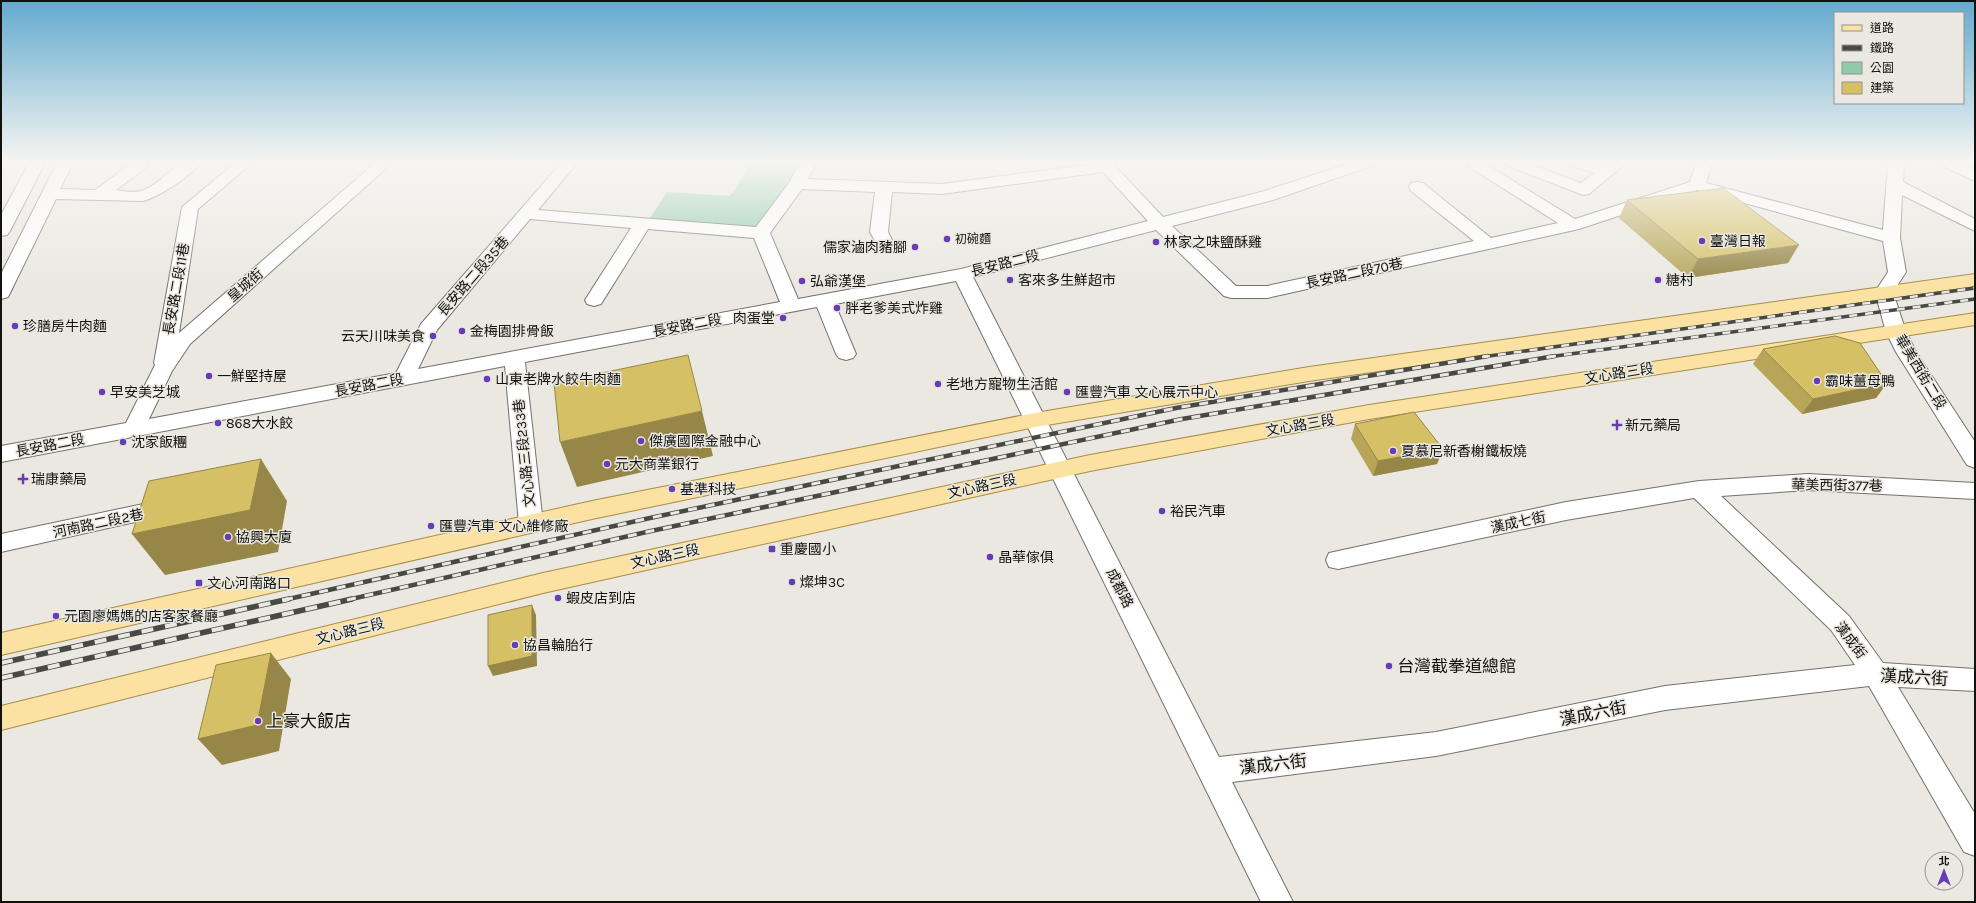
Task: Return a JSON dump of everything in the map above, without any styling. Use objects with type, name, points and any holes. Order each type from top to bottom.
[{"type":"main road","points":[[1,644],[531,524],[1036,420],[1309,374],[1975,280]]},
{"type":"main road","name":"文心路三段","points":[[1,718],[543,583],[1061,469],[1369,412],[1975,319]]},
{"type":"street","points":[[1,231],[14,205]]},
{"type":"street","points":[[1,293],[44,205]]},
{"type":"street","name":"長安路二段11巷","points":[[162,370],[190,207],[192,205]]},
{"type":"street","name":"皇城街","points":[[134,429],[162,370],[183,340],[335,205]]},
{"type":"street","name":"長安路二段35巷","points":[[404,378],[428,328],[533,205]]},
{"type":"street","points":[[760,233],[781,205]]},
{"type":"street","points":[[882,205],[879,232],[886,244]]},
{"type":"street","name":"長安路二段70巷","points":[[1143,205],[1160,224],[1231,292],[1267,292],[1573,225],[1634,205]]},
{"type":"street","name":"長安路二段","points":[[1,454],[962,274],[1232,205]]},
{"type":"street","points":[[1440,205],[1488,244]]},
{"type":"street","points":[[1542,205],[1573,225]]},
{"type":"street","points":[[1770,205],[1891,238]]},
{"type":"street","points":[[1884,292],[1897,272],[1891,238],[1893,205]]},
{"type":"street","points":[[1935,205],[1975,226]]},
{"type":"street","points":[[526,214],[760,233]]},
{"type":"street","points":[[594,300],[642,224]]},
{"type":"street","points":[[760,233],[791,306]]},
{"type":"street","name":"成都路","points":[[962,274],[1277,902]]},
{"type":"street","name":"華美西街二段","points":[[1884,292],[1896,332],[1906,352],[1975,460]]},
{"type":"street","points":[[824,300],[846,354]]},
{"type":"street","name":"文心路三段233巷","points":[[514,358],[531,524]]},
{"type":"street","name":"華美西街377巷","points":[[1699,489],[1808,482],[1975,491]]},
{"type":"street","name":"漢成七街","points":[[1338,560],[1566,511],[1699,489]]},
{"type":"street","name":"漢成街","points":[[1699,489],[1840,623],[1876,674],[1975,842]]},
{"type":"street","name":"河南路二段2巷","points":[[1,543],[186,503]]},
{"type":"street","name":"漢成六街","points":[[1212,771],[1436,744],[1665,698],[1876,674],[1975,680]]},
{"type":"green space","points":[[658,205],[776,205],[758,229],[648,221]]},
{"type":"building","points":[[1633,205],[1746,205],[1799,245],[1698,259]]},
{"type":"building","points":[[1835,336],[1860,343],[1887,383],[1813,399],[1763,349]]},
{"type":"building","points":[[688,355],[702,411],[560,442],[554,383]]},
{"type":"building","points":[[1414,412],[1443,449],[1378,461],[1355,424]]},
{"type":"building","points":[[261,459],[250,510],[132,534],[149,481]]},
{"type":"building","name":"協昌輪胎行","points":[[532,605],[532,656],[488,666],[488,615]]},
{"type":"building","points":[[271,653],[257,725],[198,739],[216,665]]},
{"type":"railway","points":[[1482,357],[1975,288]]},
{"type":"railway","points":[[1554,356],[1975,299]]},
{"type":"railway","points":[[1482,357],[1488,356]]},
{"type":"railway","points":[[347,600],[651,531],[1182,419],[1554,356]]},
{"type":"railway","points":[[1548,357],[1554,356]]},
{"type":"railway","points":[[284,600],[650,518],[1176,408],[1482,357]]},
{"type":"railway","points":[[1,663],[289,599]]},
{"type":"railway","points":[[1,678],[352,599]]},
{"type":"place","name":"初碗麵","points":[[947,239]]},
{"type":"place","name":"臺灣日報","points":[[1702,241]]},
{"type":"place","name":"林家之味鹽酥雞","points":[[1156,242]]},
{"type":"place","name":"儒家滷肉豬腳","points":[[915,247]]},
{"type":"place","name":"客來多生鮮超市","points":[[1010,280]]},
{"type":"place","name":"糖村","points":[[1658,280]]},
{"type":"place","name":"弘爺漢堡","points":[[802,281]]},
{"type":"place","name":"胖老爹美式炸雞","points":[[837,308]]},
{"type":"place","name":"肉蛋堂","points":[[783,318]]},
{"type":"place","name":"珍膳房牛肉麵","points":[[15,326]]},
{"type":"place","name":"金梅園排骨飯","points":[[462,331]]},
{"type":"place","name":"云天川味美食","points":[[433,336]]},
{"type":"place","name":"一鮮堅持屋","points":[[209,376]]},
{"type":"place","name":"山東老牌水餃牛肉麵","points":[[487,379]]},
{"type":"place","name":"霸味薑母鴨","points":[[1817,381]]},
{"type":"place","name":"老地方寵物生活館","points":[[938,384]]},
{"type":"place","name":"早安美芝城","points":[[102,392]]},
{"type":"place","name":"匯豐汽車 文心展示中心","points":[[1067,392]]},
{"type":"place","name":"868大水餃","points":[[218,423]]},
{"type":"place","name":"新元藥局","points":[[1617,425]]},
{"type":"place","name":"傑廣國際金融中心","points":[[641,441]]},
{"type":"place","name":"沈家飯糰","points":[[123,442]]},
{"type":"place","name":"夏慕尼新香榭鐵板燒","points":[[1393,451]]},
{"type":"place","name":"元大商業銀行","points":[[607,464]]},
{"type":"place","name":"瑞康藥局","points":[[23,479]]},
{"type":"place","name":"基準科技","points":[[672,489]]},
{"type":"place","name":"裕民汽車","points":[[1162,511]]},
{"type":"place","name":"匯豐汽車 文心維修廠","points":[[431,526]]},
{"type":"place","name":"協興大廈","points":[[228,537]]},
{"type":"place","name":"重慶國小","points":[[772,549]]},
{"type":"place","name":"晶華傢俱","points":[[990,557]]},
{"type":"place","name":"燦坤3C","points":[[792,582]]},
{"type":"place","name":"文心河南路口","points":[[199,583]]},
{"type":"place","name":"蝦皮店到店","points":[[558,598]]},
{"type":"place","name":"元園廖媽媽的店客家餐廳","points":[[56,616]]},
{"type":"place","name":"協昌輪胎行","points":[[515,645]]},
{"type":"place","name":"台灣截拳道總館","points":[[1389,666]]},
{"type":"place","name":"上豪大飯店","points":[[258,721]]}]
